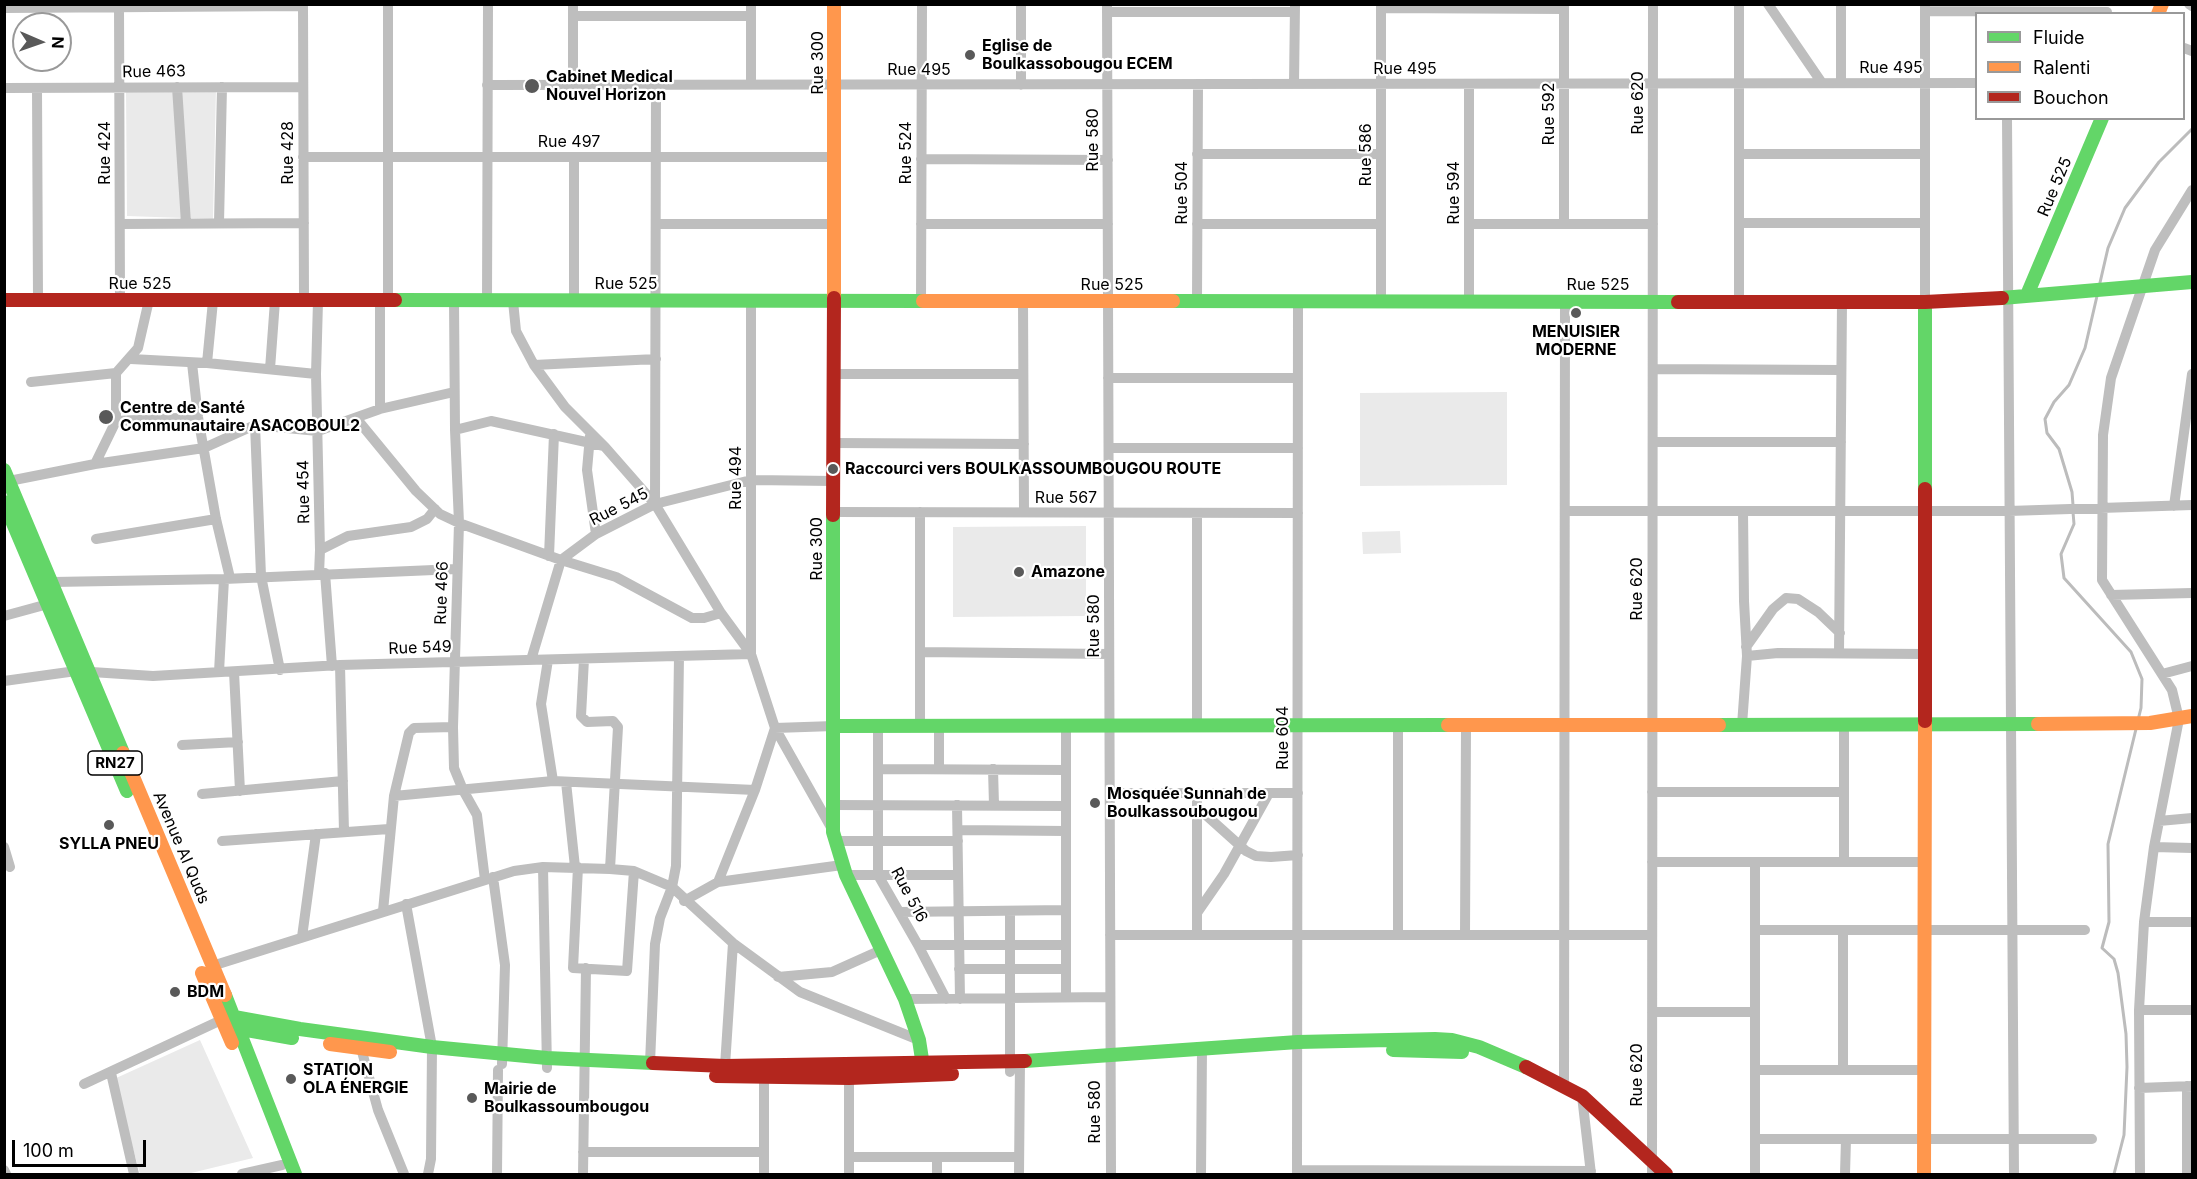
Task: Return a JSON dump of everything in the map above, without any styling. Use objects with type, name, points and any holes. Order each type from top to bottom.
[{"type":"main road","name":"Rue 300","points":[[834,4],[835,837],[844,870],[905,999],[919,1040],[924,1070]]},
{"type":"main road","name":"Rue 525","points":[[4,300],[1925,302],[2008,298],[2027,295],[2101,120]]},
{"type":"main road","points":[[2027,295],[2193,282]]},
{"type":"main road","points":[[1924,1174],[1925,302]]},
{"type":"main road","name":"Avenue Al Quds","points":[[7,475],[212,966],[227,1023],[284,1170]]},
{"type":"main road","name":"Avenue Al Quds","points":[[4,502],[227,1023],[295,1174]]},
{"type":"main road","points":[[834,726],[2121,724],[2150,723],[2186,717]]},
{"type":"main road","points":[[227,1023],[361,1048],[432,1052]]},
{"type":"main road","points":[[227,1023],[300,1029],[501,1062],[764,1072],[849,1072],[1015,1066],[1298,1046],[1452,1040],[1494,1053],[1564,1085],[1652,1169],[1666,1174]]},
{"type":"main road","points":[[1298,1046],[1464,1052],[1535,1079],[1583,1103]]},
{"type":"main road","points":[[583,1065],[650,1063],[725,1066],[764,1072]]},
{"type":"street","points":[[380,409],[388,157],[388,4]]},
{"type":"street","points":[[487,301],[488,4]]},
{"type":"street","points":[[655,4],[655,16]]},
{"type":"street","points":[[751,4],[751,85]]},
{"type":"street","name":"Rue 524","points":[[921,301],[922,4]]},
{"type":"street","points":[[1021,4],[1021,85]]},
{"type":"street","name":"Rue 620","points":[[1652,1169],[1653,4]]},
{"type":"street","points":[[1739,4],[1739,302]]},
{"type":"street","points":[[1768,4],[1822,83]]},
{"type":"street","points":[[1841,4],[1841,83]]},
{"type":"street","points":[[4,8],[303,5]]},
{"type":"street","name":"Rue 428","points":[[303,5],[304,223],[311,301]]},
{"type":"street","name":"Rue 424","points":[[119,6],[120,300]]},
{"type":"street","name":"Rue 586","points":[[1381,302],[1381,7],[1564,7]]},
{"type":"street","name":"Rue 592","points":[[1564,7],[1564,224]]},
{"type":"street","points":[[1107,8],[1294,8],[1294,84]]},
{"type":"street","name":"Rue 580","points":[[1107,8],[1111,1174]]},
{"type":"street","points":[[1925,302],[1925,8],[2107,10]]},
{"type":"street","points":[[573,85],[573,10],[655,16],[751,16]]},
{"type":"street","name":"Rue 495","points":[[488,85],[1975,83]]},
{"type":"street","name":"Rue 504","points":[[1197,84],[1197,301]]},
{"type":"street","name":"Rue 594","points":[[1469,84],[1469,302]]},
{"type":"street","points":[[655,504],[656,85]]},
{"type":"street","points":[[177,87],[186,224]]},
{"type":"street","points":[[219,223],[222,87]]},
{"type":"street","name":"Rue 463","points":[[4,88],[303,87]]},
{"type":"street","points":[[37,88],[38,300]]},
{"type":"street","points":[[2007,120],[2014,1174]]},
{"type":"street","points":[[1197,154],[1381,154]]},
{"type":"street","points":[[1739,154],[1925,154]]},
{"type":"street","name":"Rue 497","points":[[303,157],[834,157]]},
{"type":"street","points":[[573,301],[574,157]]},
{"type":"street","points":[[921,159],[1108,159]]},
{"type":"street","points":[[2140,1174],[2139,1010],[2144,922],[2159,821],[2186,717],[2172,690],[2102,580],[2103,435],[2111,378],[2155,250],[2191,193]]},
{"type":"street","points":[[120,224],[304,223]]},
{"type":"street","points":[[1739,223],[1925,223]]},
{"type":"street","points":[[656,224],[834,224]]},
{"type":"street","points":[[921,224],[1108,224]]},
{"type":"street","points":[[1197,224],[1381,224]]},
{"type":"street","points":[[1469,224],[1653,224]]},
{"type":"street","points":[[31,382],[116,373],[131,359],[138,348],[149,300]]},
{"type":"street","points":[[207,363],[213,301]]},
{"type":"street","points":[[270,369],[275,301]]},
{"type":"street","name":"Rue 454","points":[[311,301],[316,374],[320,550],[336,666],[345,832]]},
{"type":"street","name":"Rue 466","points":[[454,301],[454,393],[459,523],[453,727],[454,768],[477,815],[505,965],[497,1174]]},
{"type":"street","points":[[513,301],[516,330],[534,365],[590,438],[605,447],[655,504],[721,613],[751,654],[774,728],[835,837],[878,841],[1066,831]]},
{"type":"street","name":"Rue 494","points":[[751,301],[751,654]]},
{"type":"street","points":[[1023,301],[1024,512]]},
{"type":"street","name":"Rue 604","points":[[1297,1172],[1298,301]]},
{"type":"street","points":[[1564,1085],[1565,302]]},
{"type":"street","points":[[1839,653],[1842,302]]},
{"type":"street","points":[[131,359],[207,363],[316,374]]},
{"type":"street","points":[[534,365],[656,359]]},
{"type":"street","points":[[192,363],[198,417],[227,579],[219,672]]},
{"type":"street","points":[[1653,369],[1841,370]]},
{"type":"street","points":[[95,465],[116,422],[116,373]]},
{"type":"street","points":[[834,374],[1023,374]]},
{"type":"street","points":[[2174,506],[2189,423],[2193,374]]},
{"type":"street","points":[[1108,378],[1298,378]]},
{"type":"street","points":[[7,475],[95,465],[204,447],[255,425],[318,431],[380,409],[454,393]]},
{"type":"street","points":[[116,422],[198,417]]},
{"type":"street","points":[[356,418],[416,491],[440,514],[549,556],[616,577],[692,618],[704,618],[721,613]]},
{"type":"street","points":[[455,430],[491,421],[554,434],[590,438]]},
{"type":"street","points":[[255,425],[261,576],[280,670]]},
{"type":"street","points":[[549,556],[554,434]]},
{"type":"street","points":[[590,438],[587,470],[596,534]]},
{"type":"street","points":[[1653,442],[1841,442]]},
{"type":"street","points":[[834,444],[1024,444]]},
{"type":"street","points":[[1109,448],[1298,448]]},
{"type":"street","name":"Rue 545","points":[[561,560],[596,534],[655,504],[751,480],[834,481]]},
{"type":"street","points":[[1565,511],[2009,511],[2193,505]]},
{"type":"street","points":[[320,550],[348,536],[411,527],[427,519],[435,509]]},
{"type":"street","points":[[1742,725],[1747,651],[1743,511]]},
{"type":"street","name":"Rue 567","points":[[834,512],[1298,513]]},
{"type":"street","points":[[920,512],[920,726]]},
{"type":"street","points":[[1197,513],[1197,725]]},
{"type":"street","points":[[96,539],[216,519]]},
{"type":"street","points":[[531,660],[561,560]]},
{"type":"street","points":[[53,582],[227,579],[457,569]]},
{"type":"street","points":[[2111,595],[2193,593]]},
{"type":"street","points":[[1747,651],[1773,609],[1786,598],[1798,599],[1818,612],[1840,633]]},
{"type":"street","points":[[4,616],[48,604]]},
{"type":"street","points":[[1747,651],[1925,654]]},
{"type":"street","points":[[920,652],[1109,654]]},
{"type":"street","name":"Rue 549","points":[[4,681],[76,671],[91,674],[153,676],[336,666],[751,654]]},
{"type":"street","points":[[650,1063],[655,944],[664,903],[672,887],[676,866],[679,656]]},
{"type":"street","points":[[584,659],[581,716],[587,722],[613,721],[617,723],[610,869]]},
{"type":"street","points":[[548,660],[541,704],[554,781]]},
{"type":"street","points":[[2162,674],[2193,666]]},
{"type":"street","points":[[234,672],[240,791]]},
{"type":"street","points":[[1844,724],[1844,862]]},
{"type":"street","points":[[1066,725],[1066,997]]},
{"type":"street","points":[[1398,725],[1398,935]]},
{"type":"street","points":[[1466,725],[1466,935]]},
{"type":"street","points":[[774,728],[834,726]]},
{"type":"street","name":"Rue 516","points":[[878,726],[878,875],[946,999]]},
{"type":"street","points":[[939,726],[939,770]]},
{"type":"street","points":[[383,911],[389,829],[394,796],[411,730],[453,727]]},
{"type":"street","points":[[718,882],[755,790],[774,728]]},
{"type":"street","points":[[182,745],[238,742]]},
{"type":"street","points":[[878,769],[1066,770]]},
{"type":"street","points":[[993,770],[994,806]]},
{"type":"street","points":[[394,796],[554,781],[755,790]]},
{"type":"street","points":[[202,794],[343,782]]},
{"type":"street","points":[[566,782],[576,867],[573,968],[627,971],[634,871]]},
{"type":"street","points":[[1652,792],[1844,792]]},
{"type":"street","points":[[1110,793],[1298,793]]},
{"type":"street","points":[[1197,793],[1197,935]]},
{"type":"street","points":[[1197,913],[1212,893],[1269,793]]},
{"type":"street","points":[[834,805],[1066,806]]},
{"type":"street","points":[[957,806],[960,999]]},
{"type":"street","points":[[1197,807],[1245,851],[1271,857],[1298,855]]},
{"type":"street","points":[[2159,821],[2193,818]]},
{"type":"street","points":[[222,841],[389,829]]},
{"type":"street","points":[[302,937],[316,834]]},
{"type":"street","points":[[4,847],[10,867]]},
{"type":"street","points":[[2154,847],[2193,848]]},
{"type":"street","points":[[1652,862],[1924,862]]},
{"type":"street","points":[[1755,862],[1755,1174]]},
{"type":"street","points":[[212,966],[514,871],[543,867],[634,871],[672,887],[684,901],[733,943],[800,992],[919,1040]]},
{"type":"street","points":[[543,867],[547,1063]]},
{"type":"street","points":[[684,901],[718,882],[844,870],[878,875],[958,875]]},
{"type":"street","points":[[406,904],[432,1052],[431,1159],[428,1174]]},
{"type":"street","points":[[900,912],[1066,910]]},
{"type":"street","points":[[1010,912],[1010,998],[1020,1157],[1019,1174]]},
{"type":"street","points":[[2144,922],[2193,922]]},
{"type":"street","points":[[1755,930],[2085,930]]},
{"type":"street","points":[[1843,930],[1843,1070]]},
{"type":"street","points":[[1110,935],[1652,935]]},
{"type":"street","points":[[725,1066],[733,943]]},
{"type":"street","points":[[918,945],[1066,945]]},
{"type":"street","points":[[778,977],[831,972],[881,950]]},
{"type":"street","points":[[583,1174],[586,968]]},
{"type":"street","points":[[959,969],[1066,969]]},
{"type":"street","points":[[905,999],[1110,997]]},
{"type":"street","points":[[2139,1010],[2193,1010]]},
{"type":"street","points":[[1652,1012],[1755,1012]]},
{"type":"street","points":[[84,1084],[227,1023]]},
{"type":"street","points":[[361,1048],[378,1110],[404,1174]]},
{"type":"street","points":[[1201,1174],[1202,1054]]},
{"type":"street","points":[[1755,1070],[1924,1070]]},
{"type":"street","points":[[764,1072],[764,1174]]},
{"type":"street","points":[[849,1072],[849,1174]]},
{"type":"street","points":[[111,1073],[134,1174]]},
{"type":"street","points":[[2139,1088],[2190,1086],[2187,1174]]},
{"type":"street","points":[[1297,1172],[1591,1173],[1583,1103]]},
{"type":"street","points":[[1755,1139],[2092,1139]]},
{"type":"street","points":[[1845,1174],[1846,1139]]},
{"type":"street","points":[[583,1152],[764,1152]]},
{"type":"street","points":[[849,1157],[1020,1157]]},
{"type":"street","points":[[937,1157],[937,1174]]},
{"type":"street","points":[[242,1174],[284,1170]]},
{"type":"shaded area","points":[[216,89],[213,219],[127,216],[126,90]]},
{"type":"shaded area","points":[[1507,392],[1507,485],[1360,486],[1360,393]]},
{"type":"shaded area","name":"Amazone","points":[[1086,526],[1086,616],[953,617],[953,527]]},
{"type":"shaded area","points":[[1400,531],[1401,553],[1363,554],[1362,532]]},
{"type":"shaded area","points":[[200,1040],[253,1158],[187,1174],[140,1174],[114,1079]]},
{"type":"waterway","points":[[2099,287],[2108,248],[2125,208],[2159,162],[2192,129]]},
{"type":"waterway","points":[[2073,505],[2072,492],[2059,449],[2047,433],[2045,419],[2054,402],[2069,385],[2085,348],[2097,296]]},
{"type":"waterway","points":[[2073,512],[2074,524],[2061,554],[2064,578],[2131,652],[2142,679],[2141,708],[2138,720]]},
{"type":"waterway","points":[[2114,1174],[2124,1135],[2126,1034],[2118,973],[2114,959],[2102,948],[2109,922],[2108,844],[2136,729]]},
{"type":"traffic: fast","points":[[2027,295],[2101,120]]},
{"type":"traffic: fast","points":[[2002,298],[2192,282]]},
{"type":"traffic: fast","points":[[395,300],[923,301]]},
{"type":"traffic: fast","points":[[1173,301],[1678,302]]},
{"type":"traffic: fast","points":[[1925,302],[1925,489]]},
{"type":"traffic: fast","points":[[4,470],[123,753]]},
{"type":"traffic: fast","points":[[4,502],[127,791]]},
{"type":"traffic: fast","points":[[833,515],[833,832],[846,875],[905,999],[919,1040],[924,1072]]},
{"type":"traffic: fast","points":[[1719,725],[2038,724]]},
{"type":"traffic: fast","points":[[834,726],[1448,725]]},
{"type":"traffic: fast","points":[[225,995],[295,1174]]},
{"type":"traffic: fast","points":[[226,1019],[234,1017],[300,1029],[432,1047],[547,1058],[653,1063]]},
{"type":"traffic: fast","points":[[230,1027],[292,1038]]},
{"type":"traffic: fast","points":[[1025,1061],[1298,1042],[1435,1039],[1452,1040],[1479,1047],[1526,1067]]},
{"type":"traffic: fast","points":[[1393,1050],[1462,1052]]},
{"type":"traffic: slow","points":[[834,4],[834,298]]},
{"type":"traffic: slow","points":[[2159,12],[2162,4]]},
{"type":"traffic: slow","points":[[923,301],[1173,301]]},
{"type":"traffic: slow","points":[[2038,724],[2150,723],[2192,716]]},
{"type":"traffic: slow","points":[[1924,1174],[1925,721]]},
{"type":"traffic: slow","points":[[1448,725],[1719,725]]},
{"type":"traffic: slow","points":[[123,753],[225,995]]},
{"type":"traffic: slow","points":[[202,973],[232,1043]]},
{"type":"traffic: slow","points":[[330,1044],[390,1052]]},
{"type":"traffic: jam","points":[[833,515],[834,298]]},
{"type":"traffic: jam","points":[[1678,302],[1925,302],[2002,298]]},
{"type":"traffic: jam","points":[[4,300],[395,300]]},
{"type":"traffic: jam","points":[[1925,489],[1925,721]]},
{"type":"traffic: jam","points":[[653,1063],[725,1066],[1025,1061]]},
{"type":"traffic: jam","points":[[1526,1067],[1582,1096],[1666,1174]]},
{"type":"traffic: jam","points":[[716,1076],[849,1078],[952,1074]]},
{"type":"place","name":"Eglise de Boulkassobougou ECEM","points":[[970,55]]},
{"type":"place","name":"Cabinet Medical Nouvel Horizon","points":[[532,86]]},
{"type":"place","name":"MENUISIER MODERNE","points":[[1576,313]]},
{"type":"place","name":"Centre de Santé Communautaire ASACOBOUL2","points":[[106,417]]},
{"type":"place","name":"Raccourci vers BOULKASSOUMBOUGOU ROUTE","points":[[833,469]]},
{"type":"place","name":"Amazone","points":[[1019,572]]},
{"type":"place","name":"Mosquée Sunnah de Boulkassoubougou","points":[[1095,803]]},
{"type":"place","name":"SYLLA PNEU","points":[[109,825]]},
{"type":"place","name":"BDM","points":[[175,992]]},
{"type":"place","name":"STATION OLA ÉNERGIE","points":[[291,1079]]},
{"type":"place","name":"Mairie de Boulkassoumbougou","points":[[472,1098]]}]
